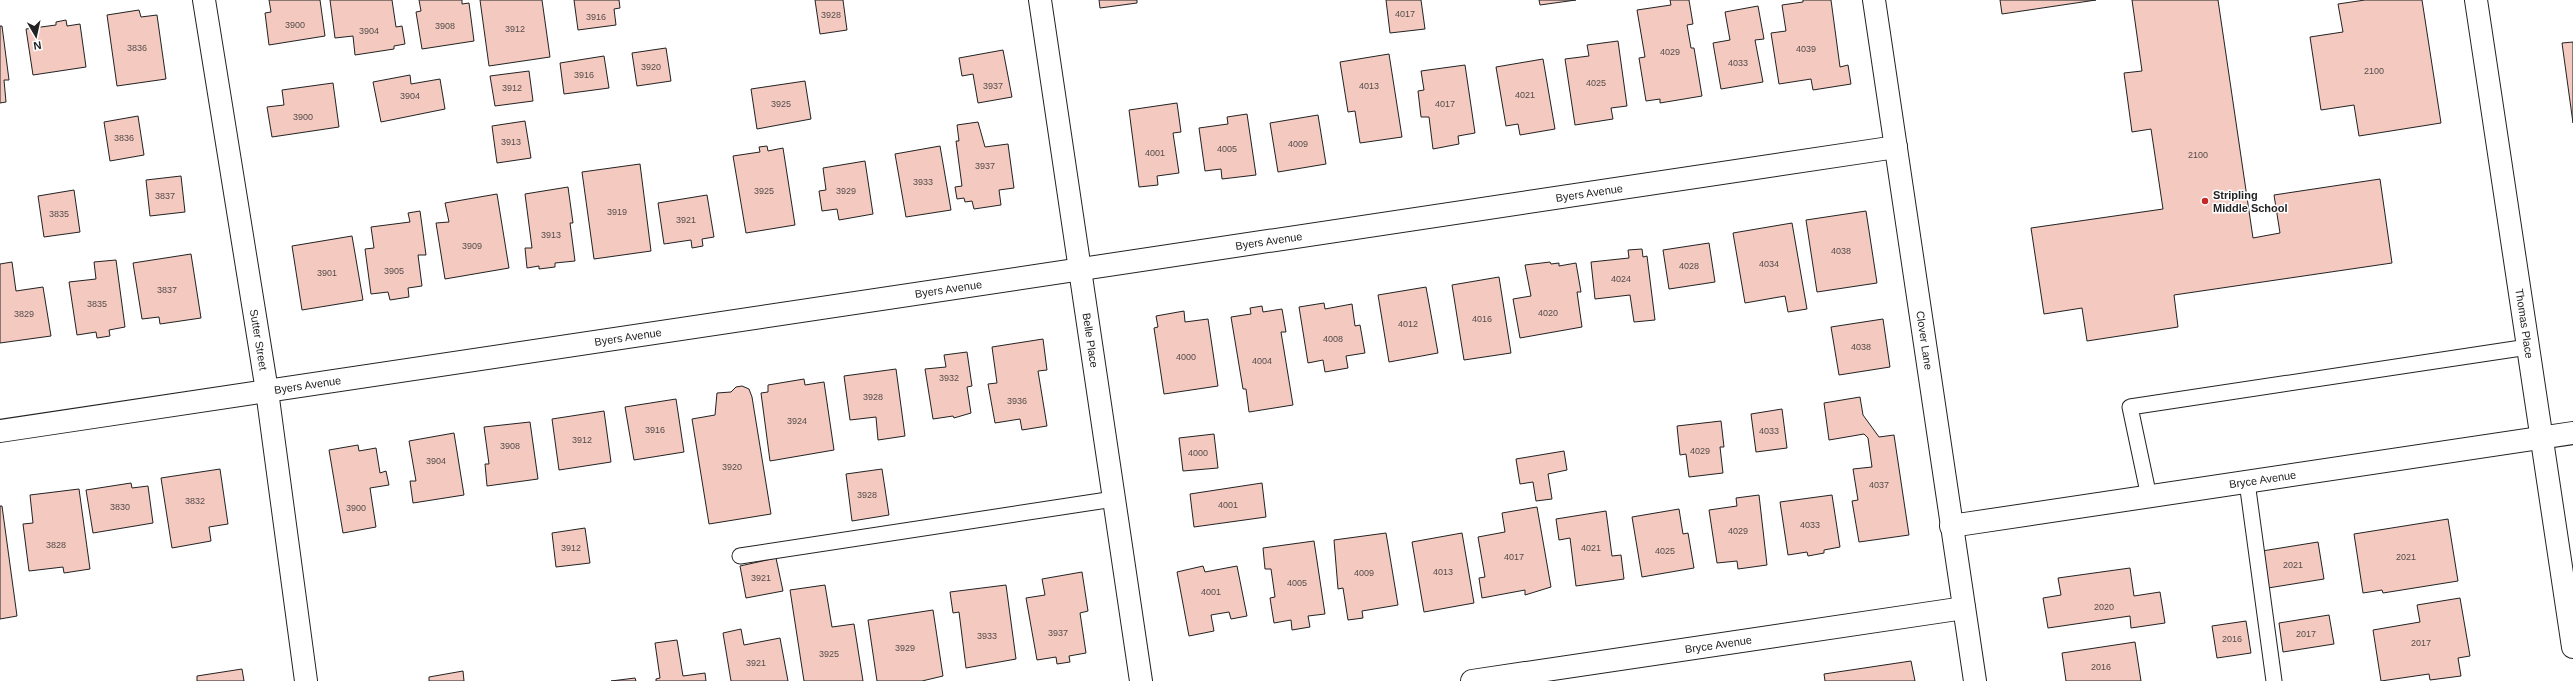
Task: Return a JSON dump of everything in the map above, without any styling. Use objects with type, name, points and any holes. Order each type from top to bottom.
[{"type":"street","name":"Sutter Street","points":[[204,0],[267,391],[306,681]]},
{"type":"street","name":"Belle Place","points":[[1040,0],[1141,681]]},
{"type":"street","name":"Clover Lane","points":[[1874,0],[1975,681]]},
{"type":"street","name":"Thomas Place","points":[[2476,0],[2573,647]]},
{"type":"street","name":"Byers Avenue","points":[[0,431],[1080,268],[1896,147]]},
{"type":"street","name":"Bryce Avenue","points":[[1951,526],[2573,433]]},
{"type":"street","name":"Bryce Avenue","points":[[1472,681],[1964,608]]},
{"type":"lane","points":[[2149,497],[2130,407],[2528,347]]},
{"type":"lane","points":[[2247,482],[2274,681]]},
{"type":"lane","points":[[740,556],[1114,499]]},
{"type":"building","points":[[269,0],[320,0],[325,36],[269,45],[265,13],[271,12]]},
{"type":"building","points":[[330,0],[392,0],[396,27],[402,26],[405,44],[394,46],[394,49],[355,55],[353,36],[335,38]]},
{"type":"building","points":[[419,0],[462,0],[462,4],[469,3],[474,41],[422,49],[416,12],[421,11]]},
{"type":"building","points":[[480,0],[542,0],[550,57],[489,66]]},
{"type":"building","points":[[574,0],[619,0],[620,8],[614,9],[616,25],[578,30]]},
{"type":"building","points":[[815,0],[843,0],[847,30],[820,34]]},
{"type":"building","points":[[1099,0],[1137,0],[1137,3],[1100,8]]},
{"type":"building","points":[[1386,0],[1421,0],[1425,29],[1390,33]]},
{"type":"building","points":[[1539,0],[1576,0],[1540,5]]},
{"type":"building","points":[[1670,0],[1689,0],[1693,24],[1687,25],[1691,48],[1694,48],[1702,96],[1660,103],[1660,99],[1646,101],[1639,58],[1645,57],[1637,10],[1671,5]]},
{"type":"building","points":[[1803,0],[1831,0],[1840,67],[1848,65],[1851,84],[1813,90],[1811,79],[1779,84],[1771,33],[1786,31],[1782,5],[1803,2]]},
{"type":"building","points":[[2000,0],[2096,0],[2002,14]]},
{"type":"building","points":[[2132,0],[2218,0],[2253,238],[2280,233],[2274,195],[2380,179],[2392,263],[2174,295],[2178,327],[2087,341],[2082,308],[2044,314],[2031,228],[2163,209],[2151,129],[2132,132],[2124,73],[2142,71]]},
{"type":"building","points":[[2365,0],[2422,0],[2441,123],[2359,136],[2354,105],[2321,110],[2310,37],[2343,32],[2338,4]]},
{"type":"building","points":[[1758,6],[1764,39],[1755,40],[1763,82],[1721,89],[1713,43],[1730,40],[1725,12]]},
{"type":"building","points":[[139,10],[141,17],[157,15],[166,79],[117,86],[107,15]]},
{"type":"building","points":[[66,20],[67,26],[80,24],[86,67],[33,75],[26,29],[56,25],[56,22]]},
{"type":"building","points":[[0,26],[2,26],[9,80],[4,80],[6,102],[0,103]]},
{"type":"building","points":[[1618,41],[1627,106],[1611,108],[1613,119],[1575,125],[1565,59],[1589,56],[1587,45]]},
{"type":"building","points":[[2573,42],[2573,123],[2562,43]]},
{"type":"building","points":[[666,48],[671,81],[637,86],[632,53]]},
{"type":"building","points":[[1003,50],[1012,97],[978,103],[973,74],[962,76],[959,58]]},
{"type":"building","points":[[1389,54],[1402,137],[1360,143],[1355,111],[1348,112],[1340,62]]},
{"type":"building","points":[[604,56],[609,88],[564,94],[560,63]]},
{"type":"building","points":[[1543,59],[1555,129],[1520,135],[1518,124],[1506,126],[1496,67]]},
{"type":"building","points":[[1465,65],[1475,133],[1458,136],[1459,144],[1433,149],[1429,117],[1421,117],[1418,91],[1424,90],[1421,71]]},
{"type":"building","points":[[529,71],[533,101],[495,106],[490,76]]},
{"type":"building","points":[[410,75],[411,84],[440,79],[445,109],[381,122],[373,82]]},
{"type":"building","points":[[805,81],[811,119],[757,129],[751,89]]},
{"type":"building","points":[[333,83],[339,127],[272,137],[267,107],[284,105],[282,90]]},
{"type":"building","points":[[1177,103],[1181,132],[1173,133],[1179,173],[1157,176],[1158,185],[1139,187],[1129,110]]},
{"type":"building","points":[[1247,114],[1256,175],[1222,179],[1221,169],[1205,171],[1199,128],[1228,124],[1227,117]]},
{"type":"building","points":[[1318,115],[1326,164],[1278,172],[1270,123]]},
{"type":"building","points":[[138,116],[144,155],[110,161],[104,122]]},
{"type":"building","points":[[525,121],[531,158],[497,163],[492,126]]},
{"type":"building","points":[[978,122],[985,147],[1008,144],[1014,188],[999,190],[1001,205],[974,209],[972,201],[965,202],[964,198],[957,199],[955,187],[962,186],[956,141],[959,141],[957,125]]},
{"type":"building","points":[[767,146],[768,151],[783,148],[795,225],[746,233],[733,156],[760,152],[759,147]]},
{"type":"building","points":[[940,146],[951,210],[906,217],[895,154]]},
{"type":"building","points":[[865,161],[873,214],[839,220],[837,209],[822,211],[819,191],[826,190],[823,168]]},
{"type":"building","points":[[640,164],[651,251],[594,259],[582,172]]},
{"type":"building","points":[[181,176],[185,212],[150,216],[146,180]]},
{"type":"building","points":[[568,187],[573,223],[570,223],[575,261],[555,263],[555,267],[539,269],[539,266],[527,268],[525,248],[532,248],[525,194]]},
{"type":"building","points":[[74,190],[80,232],[44,237],[38,196]]},
{"type":"building","points":[[497,194],[509,268],[445,279],[436,223],[449,222],[445,203]]},
{"type":"building","points":[[707,195],[714,237],[702,239],[703,246],[692,248],[691,240],[664,244],[658,203]]},
{"type":"building","points":[[420,211],[426,255],[418,255],[422,286],[408,288],[409,297],[390,300],[388,292],[371,294],[365,249],[374,248],[371,227],[410,222],[408,213]]},
{"type":"building","points":[[1866,211],[1877,283],[1817,292],[1806,220]]},
{"type":"building","points":[[1792,223],[1807,309],[1788,312],[1785,296],[1745,303],[1733,233]]},
{"type":"building","points":[[352,236],[363,300],[302,310],[292,246]]},
{"type":"building","points":[[1709,243],[1715,282],[1669,289],[1663,250]]},
{"type":"building","points":[[1642,249],[1643,257],[1647,256],[1655,320],[1634,322],[1630,295],[1595,299],[1591,262],[1629,258],[1628,250]]},
{"type":"building","points":[[191,254],[201,318],[160,324],[159,317],[142,319],[133,263]]},
{"type":"building","points":[[116,260],[125,327],[109,330],[110,336],[97,338],[96,332],[77,335],[69,282],[96,279],[94,262]]},
{"type":"building","points":[[12,262],[16,291],[43,287],[51,336],[0,343],[0,264]]},
{"type":"building","points":[[1550,262],[1551,264],[1559,263],[1559,266],[1576,263],[1581,292],[1577,292],[1582,327],[1520,338],[1513,299],[1531,296],[1525,265]]},
{"type":"building","points":[[1499,277],[1511,353],[1464,360],[1452,285]]},
{"type":"building","points":[[1426,287],[1438,353],[1389,362],[1378,295]]},
{"type":"building","points":[[1324,303],[1325,309],[1352,304],[1355,326],[1360,325],[1365,353],[1346,356],[1348,368],[1325,372],[1323,360],[1308,363],[1299,307]]},
{"type":"building","points":[[1262,306],[1263,312],[1282,309],[1286,332],[1281,332],[1293,405],[1249,412],[1246,389],[1243,389],[1231,317],[1251,314],[1250,308]]},
{"type":"building","points":[[1184,311],[1185,322],[1208,319],[1218,386],[1164,394],[1154,328],[1158,327],[1156,316]]},
{"type":"building","points":[[1883,319],[1890,367],[1839,375],[1831,327]]},
{"type":"building","points":[[1043,339],[1047,370],[1038,371],[1047,426],[1022,430],[1020,419],[995,423],[988,384],[997,383],[992,347]]},
{"type":"building","points":[[967,352],[972,386],[967,387],[971,413],[954,418],[953,416],[933,419],[925,369],[946,367],[944,355]]},
{"type":"building","points":[[896,369],[905,436],[878,440],[876,417],[850,420],[844,376]]},
{"type":"building","points":[[804,379],[805,385],[824,382],[834,450],[770,461],[761,393],[768,392],[768,385]]},
{"type":"building","points":[[742,386],[749,389],[752,397],[771,514],[709,524],[692,419],[715,415],[717,393],[731,392],[736,387]]},
{"type":"building","points":[[1860,397],[1863,415],[1879,437],[1894,435],[1909,535],[1859,542],[1852,501],[1858,500],[1853,469],[1872,467],[1868,438],[1864,434],[1829,440],[1824,403]]},
{"type":"building","points":[[676,399],[684,452],[634,460],[625,407]]},
{"type":"building","points":[[1782,409],[1787,448],[1756,452],[1751,414]]},
{"type":"building","points":[[604,411],[611,462],[559,470],[552,419]]},
{"type":"building","points":[[1721,421],[1724,447],[1720,447],[1723,473],[1689,477],[1686,454],[1680,455],[1677,426]]},
{"type":"building","points":[[530,422],[538,479],[487,486],[485,464],[489,464],[484,427]]},
{"type":"building","points":[[454,433],[464,495],[413,503],[410,481],[416,481],[409,441]]},
{"type":"building","points":[[1214,434],[1218,468],[1183,471],[1179,438]]},
{"type":"building","points":[[358,445],[359,451],[376,448],[380,473],[386,471],[389,485],[370,488],[376,527],[343,533],[329,450]]},
{"type":"building","points":[[1564,451],[1567,470],[1548,474],[1552,499],[1536,501],[1533,482],[1520,484],[1516,459]]},
{"type":"building","points":[[220,469],[228,524],[209,527],[211,541],[172,548],[161,478]]},
{"type":"building","points":[[882,469],[889,515],[852,521],[846,474]]},
{"type":"building","points":[[131,483],[132,488],[148,486],[153,523],[93,533],[86,490]]},
{"type":"building","points":[[1262,483],[1266,517],[1194,527],[1190,494]]},
{"type":"building","points":[[79,489],[90,569],[64,573],[63,567],[29,571],[23,524],[33,523],[30,495]]},
{"type":"building","points":[[1759,495],[1767,565],[1738,569],[1737,561],[1717,563],[1709,510],[1737,506],[1736,498]]},
{"type":"building","points":[[1832,495],[1840,547],[1824,550],[1824,553],[1808,556],[1807,552],[1788,555],[1780,502]]},
{"type":"building","points":[[0,506],[2,506],[17,616],[0,619]]},
{"type":"building","points":[[1537,507],[1551,587],[1525,595],[1525,590],[1482,598],[1479,578],[1485,577],[1478,537],[1505,532],[1502,513]]},
{"type":"building","points":[[1679,509],[1683,534],[1688,533],[1694,568],[1642,577],[1632,517]]},
{"type":"building","points":[[1606,511],[1612,556],[1621,555],[1624,579],[1576,586],[1570,538],[1559,540],[1556,519]]},
{"type":"building","points":[[2448,519],[2458,581],[2383,593],[2382,590],[2363,593],[2354,534]]},
{"type":"building","points":[[585,528],[590,563],[556,567],[552,533]]},
{"type":"building","points":[[1386,533],[1398,605],[1362,611],[1363,618],[1348,620],[1343,588],[1338,589],[1334,540]]},
{"type":"building","points":[[1462,533],[1474,603],[1424,612],[1412,542]]},
{"type":"building","points":[[1314,541],[1325,614],[1308,616],[1310,627],[1292,630],[1291,620],[1274,623],[1270,598],[1275,597],[1271,569],[1265,569],[1263,548]]},
{"type":"building","points":[[2318,542],[2324,579],[2268,588],[2262,551]]},
{"type":"building","points":[[776,558],[783,591],[746,598],[740,566]]},
{"type":"building","points":[[1203,566],[1205,572],[1237,566],[1247,616],[1231,619],[1229,612],[1211,615],[1214,631],[1189,636],[1177,572]]},
{"type":"building","points":[[2130,568],[2134,596],[2160,592],[2165,623],[2131,628],[2130,616],[2048,628],[2043,598],[2061,595],[2058,578]]},
{"type":"building","points":[[1082,572],[1088,611],[1080,613],[1086,653],[1069,656],[1070,662],[1057,664],[1056,657],[1037,660],[1026,598],[1045,595],[1042,579]]},
{"type":"building","points":[[825,585],[832,627],[854,624],[863,681],[804,681],[790,590]]},
{"type":"building","points":[[1006,585],[1016,659],[966,668],[959,612],[953,613],[950,592]]},
{"type":"building","points":[[2460,598],[2470,656],[2458,658],[2461,676],[2430,680],[2429,674],[2381,681],[2373,630],[2420,622],[2417,605]]},
{"type":"building","points":[[933,610],[943,676],[922,681],[877,681],[868,620]]},
{"type":"building","points":[[2329,615],[2334,644],[2283,652],[2279,623]]},
{"type":"building","points":[[2246,621],[2251,653],[2217,658],[2212,626]]},
{"type":"building","points":[[741,629],[744,645],[780,638],[788,681],[731,681],[723,633]]},
{"type":"building","points":[[677,640],[683,676],[705,673],[706,681],[656,681],[656,679],[660,678],[655,643]]},
{"type":"building","points":[[2135,642],[2141,681],[2066,681],[2062,653]]},
{"type":"building","points":[[1911,661],[1915,681],[1825,681],[1824,674]]},
{"type":"building","points":[[242,669],[244,681],[197,681],[197,676]]},
{"type":"building","points":[[463,671],[464,681],[429,681],[429,677]]},
{"type":"building","points":[[635,678],[636,681],[611,681]]},
{"type":"place","name":"Stripling Middle School","points":[[2205,201]]}]
